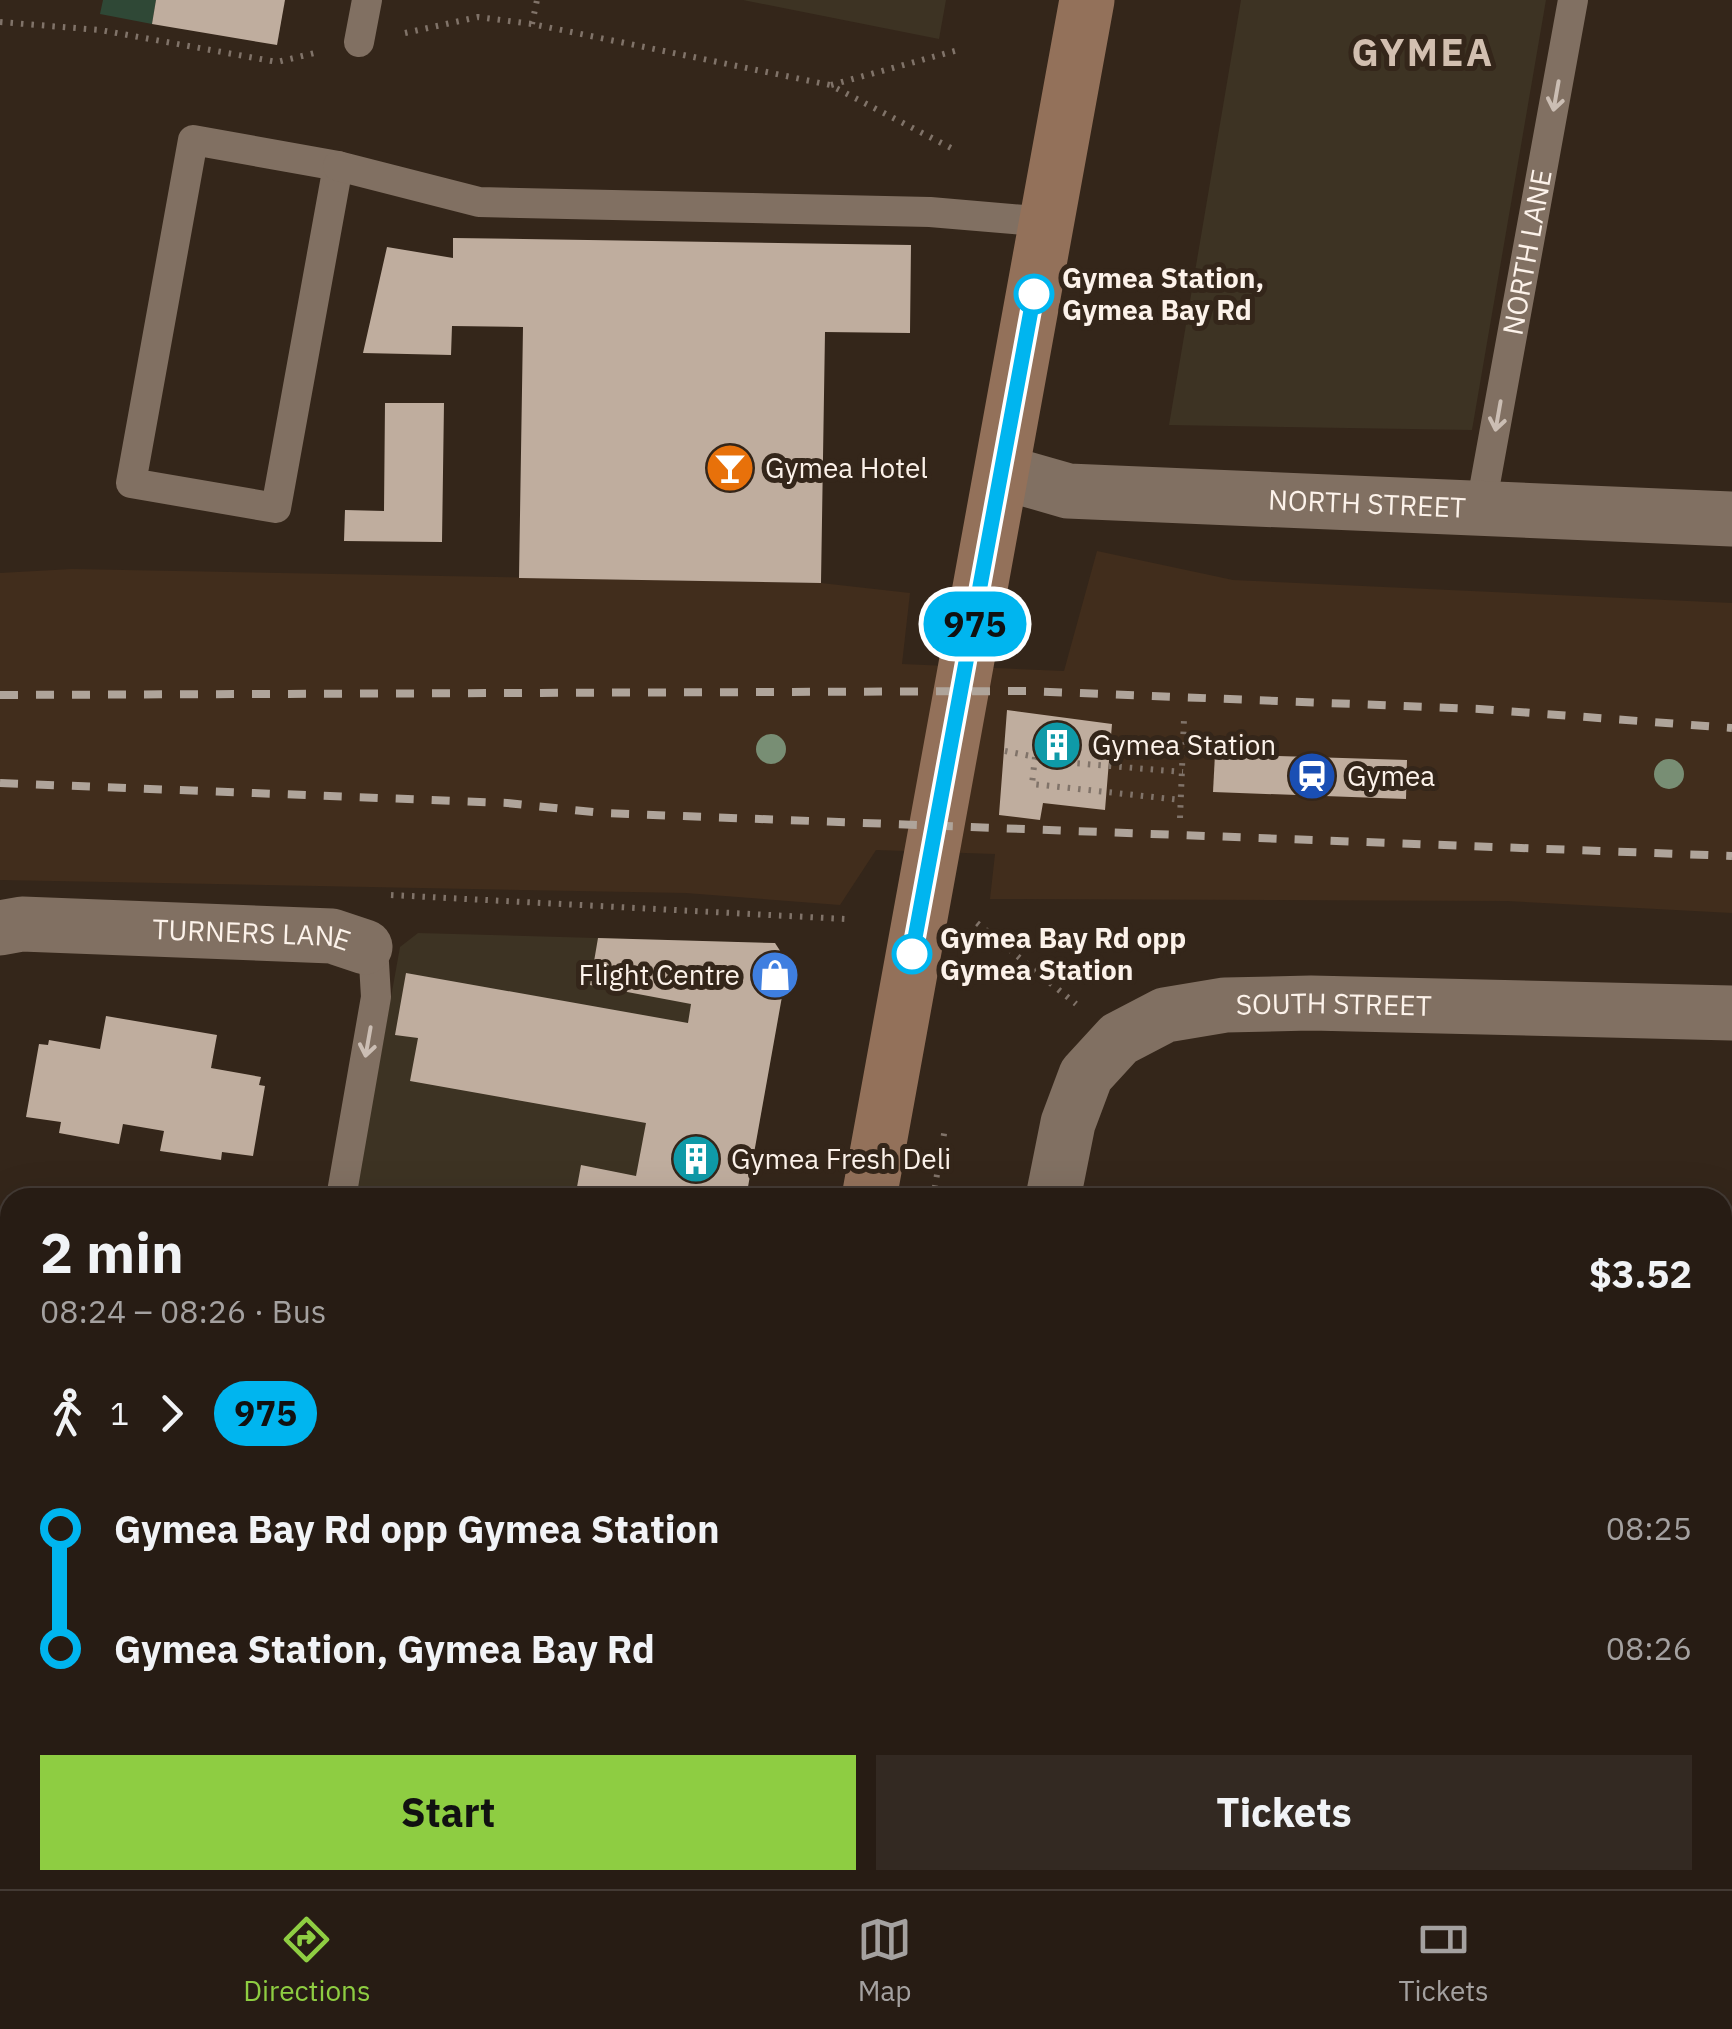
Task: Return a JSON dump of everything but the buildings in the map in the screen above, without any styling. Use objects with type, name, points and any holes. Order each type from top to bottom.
[{"type":"street","points":[[871,1188],[1087,0]]},
{"type":"street","name":"NORTH STREET","points":[[1002,472],[1068,491],[1732,519]]},
{"type":"street","name":"TURNERS LANE","points":[[0,928],[22,924],[332,936],[365,948]]},
{"type":"street","name":"SOUTH STREET","points":[[1055,1188],[1068,1124],[1086,1075],[1119,1039],[1165,1015],[1225,1006],[1311,1002],[1732,1013]]},
{"type":"lane","points":[[359,42],[367,0]]},
{"type":"lane","name":"NORTH LANE","points":[[1482,506],[1573,0]]},
{"type":"lane","points":[[338,166],[276,508],[132,483],[194,140],[338,166],[479,202],[930,212],[1047,222]]},
{"type":"lane","name":"TURNERS LANE","points":[[343,1188],[376,997],[374,963],[365,948]]},
{"type":"path","points":[[532,24],[538,0]]},
{"type":"path","points":[[0,22],[100,30],[277,62],[478,17],[532,24],[830,85],[953,149]]},
{"type":"path","points":[[830,85],[958,50]]},
{"type":"path","points":[[1180,818],[1184,719]]},
{"type":"path","points":[[1005,751],[1061,762],[1183,772]]},
{"type":"path","points":[[1036,757],[1032,784],[1181,800]]},
{"type":"path","points":[[381,894],[846,920]]},
{"type":"path","points":[[969,916],[1119,1039]]},
{"type":"shaded area","points":[[743,0],[946,0],[939,39]]},
{"type":"shaded area","points":[[1241,0],[1546,0],[1472,430],[1169,425]]},
{"type":"shaded area","points":[[1097,551],[1233,580],[1732,603],[1732,913],[1507,901],[990,899],[995,854],[876,850],[840,905],[686,893],[0,880],[0,573],[72,569],[821,583],[910,593],[902,664],[1064,671]]},
{"type":"shaded area","points":[[418,933],[775,943],[788,963],[748,1188],[357,1188],[400,947]]},
{"type":"green space","points":[[103,0],[156,0],[152,24],[100,14]]},
{"type":"railway","points":[[0,695],[1027,691],[1479,709],[1732,728]]},
{"type":"railway","points":[[0,783],[507,803],[602,813],[1732,856]]},
{"type":"bus line","name":"975","points":[[912,954],[1034,294]]},
{"type":"place","name":"Gymea Station, Gymea Bay Rd","points":[[1034,294]]},
{"type":"place","name":"Gymea Hotel","points":[[730,468]]},
{"type":"place","name":"Gymea Station","points":[[1057,745]]},
{"type":"place","name":"Gymea","points":[[1312,776]]},
{"type":"place","name":"Gymea Bay Rd opp Gymea Station","points":[[912,954]]},
{"type":"place","name":"Flight Centre","points":[[775,975]]},
{"type":"place","name":"Gymea Fresh Deli","points":[[696,1159]]},
{"type":"district","name":"GYMEA","points":[[1423,53]]}]
